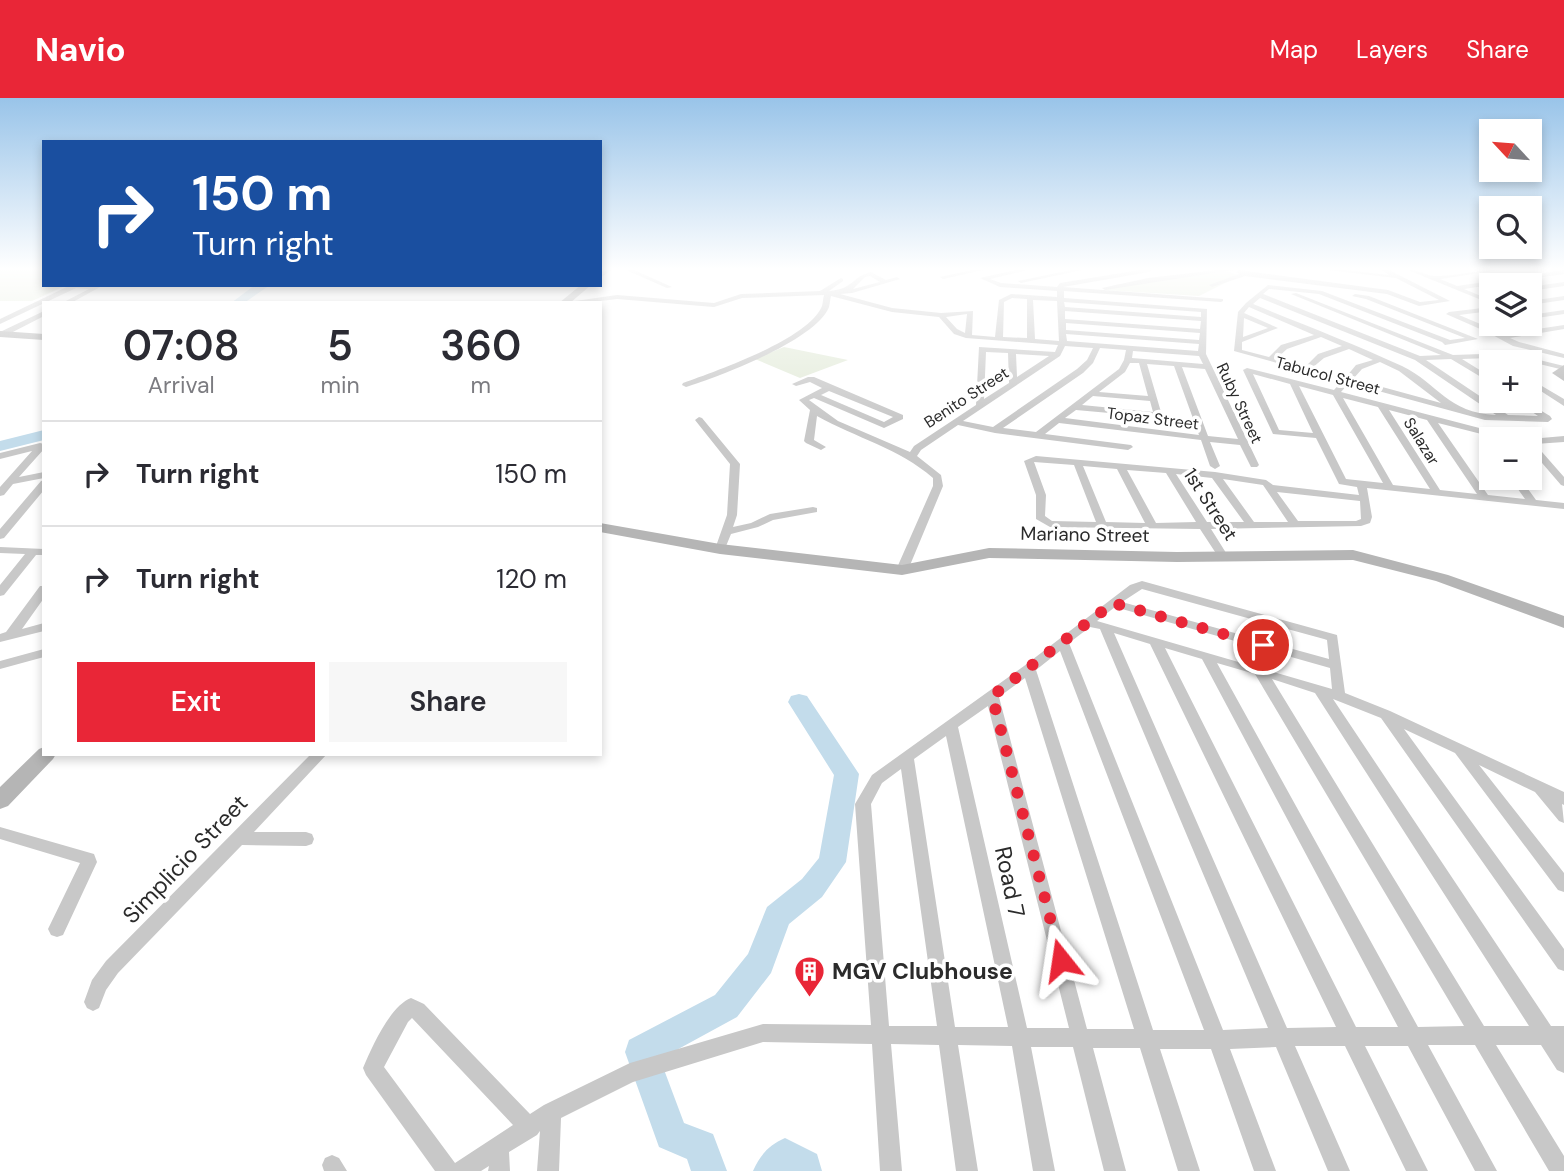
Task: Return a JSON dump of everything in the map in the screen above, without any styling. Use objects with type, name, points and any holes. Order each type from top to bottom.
[{"type":"main road","points":[[1,334],[42,337]]},
{"type":"main road","points":[[1564,368],[1558,373],[1564,378]]},
{"type":"main road","name":"Mariano Street","points":[[602,527],[720,549],[902,570],[923,568],[970,554],[989,553],[1223,556],[1335,553],[1378,559],[1442,578],[1564,622]]},
{"type":"main road","points":[[0,800],[44,756]]},
{"type":"street","points":[[1,334],[30,320]]},
{"type":"street","points":[[686,385],[785,344],[814,320]]},
{"type":"street","points":[[946,320],[955,331],[968,335],[1202,354]]},
{"type":"street","points":[[968,335],[970,320]]},
{"type":"street","points":[[999,338],[1000,320]]},
{"type":"street","points":[[1031,320],[1031,341]]},
{"type":"street","name":"Ruby Street","points":[[1205,320],[1202,354],[1254,466]]},
{"type":"street","points":[[1241,320],[1238,351],[1485,417],[1548,419],[1539,413]]},
{"type":"street","points":[[1239,341],[1274,328],[1255,320]]},
{"type":"street","points":[[1285,320],[1402,369],[1455,409]]},
{"type":"street","points":[[1322,320],[1418,358],[1508,419]]},
{"type":"street","points":[[1359,320],[1457,359],[1479,373]]},
{"type":"street","points":[[1392,320],[1451,343]]},
{"type":"street","points":[[1421,345],[1474,339],[1426,320]]},
{"type":"street","points":[[1464,320],[1535,350],[1564,345]]},
{"type":"street","points":[[1062,321],[1204,331]]},
{"type":"street","name":"Benito Street","points":[[913,455],[917,448],[1057,354],[1063,343],[1062,321]]},
{"type":"street","points":[[1501,337],[1564,327]]},
{"type":"street","points":[[1063,332],[1203,342]]},
{"type":"street","points":[[1270,360],[1284,347],[1320,335]]},
{"type":"street","points":[[995,430],[1080,371],[1090,361],[1098,345]]},
{"type":"street","points":[[1038,435],[1122,370],[1128,360],[1130,347]]},
{"type":"street","points":[[1306,370],[1321,356],[1348,347]]},
{"type":"street","points":[[980,406],[982,349],[1057,354]]},
{"type":"street","points":[[1012,351],[1013,385]]},
{"type":"street","points":[[1542,351],[1564,356]]},
{"type":"street","points":[[1390,488],[1336,393],[1359,367],[1378,359],[1479,357]]},
{"type":"street","points":[[1128,360],[1208,367]]},
{"type":"street","points":[[1143,362],[1163,433]]},
{"type":"street","points":[[1542,363],[1564,368]]},
{"type":"street","points":[[1177,365],[1215,471],[1251,525]]},
{"type":"street","name":"Tabucol Street","points":[[1320,436],[1276,432],[1247,370],[1479,432]]},
{"type":"street","points":[[796,384],[811,379],[900,417],[884,425],[814,395]]},
{"type":"street","points":[[1293,382],[1342,481],[1564,506]]},
{"type":"street","points":[[829,388],[803,400],[814,410],[851,432],[913,455],[938,477],[938,486],[902,570]]},
{"type":"street","points":[[1542,389],[1564,403]]},
{"type":"street","points":[[1094,394],[1153,399]]},
{"type":"street","name":"Salazar","points":[[1382,406],[1437,492]]},
{"type":"street","points":[[1075,407],[1157,415]]},
{"type":"street","points":[[814,410],[809,441],[821,447]]},
{"type":"street","points":[[1431,419],[1485,498]]},
{"type":"street","points":[[699,420],[735,464],[732,515],[720,549]]},
{"type":"street","name":"Topaz Street","points":[[1058,420],[1244,443]]},
{"type":"street","points":[[957,422],[995,430],[1128,447]]},
{"type":"street","points":[[1542,442],[1564,439]]},
{"type":"street","points":[[0,456],[42,445]]},
{"type":"street","points":[[0,493],[42,445]]},
{"type":"street","points":[[1542,457],[1564,483]]},
{"type":"street","points":[[26,463],[42,459]]},
{"type":"street","points":[[1295,524],[1266,483],[1215,471],[1169,471],[1077,462],[1029,461],[1041,495],[1040,517],[1051,524],[1203,526],[1295,524],[1362,522],[1367,517],[1362,485]]},
{"type":"street","points":[[1077,462],[1102,525]]},
{"type":"street","points":[[1120,466],[1152,526]]},
{"type":"street","name":"1st Street","points":[[1169,471],[1223,556]]},
{"type":"street","points":[[9,482],[42,475]]},
{"type":"street","points":[[0,536],[42,486]]},
{"type":"street","points":[[1270,488],[1365,499]]},
{"type":"street","points":[[1524,490],[1533,503]]},
{"type":"street","points":[[728,531],[754,525],[770,517],[813,510]]},
{"type":"street","points":[[0,550],[38,552]]},
{"type":"street","points":[[0,592],[38,552]]},
{"type":"street","points":[[891,1171],[863,804],[877,779],[1063,643],[1097,624],[1113,603],[1134,587],[1142,585],[1333,638],[1339,696]]},
{"type":"street","points":[[5,637],[42,591]]},
{"type":"street","points":[[1113,603],[1335,665]]},
{"type":"street","points":[[1097,624],[1339,696],[1385,714],[1564,799]]},
{"type":"street","points":[[1097,624],[1339,1171]]},
{"type":"street","points":[[5,637],[42,628]]},
{"type":"street","points":[[1063,643],[1265,1171]]},
{"type":"street","points":[[1156,643],[1417,1171]]},
{"type":"street","points":[[0,664],[42,654]]},
{"type":"street","points":[[1207,656],[1486,1171]]},
{"type":"street","points":[[1029,669],[1189,1171]]},
{"type":"street","points":[[1260,671],[1561,1171]]},
{"type":"street","points":[[1320,690],[1555,1035],[1564,1063]]},
{"type":"street","points":[[992,696],[1115,1171]]},
{"type":"street","points":[[1385,714],[1564,963]]},
{"type":"street","name":"Road 7","points":[[951,727],[1019,1035],[1044,1171]]},
{"type":"street","points":[[1459,750],[1564,885]]},
{"type":"street","name":"Simplicio Street","points":[[93,1002],[98,986],[113,967],[318,756]]},
{"type":"street","points":[[907,758],[967,1171]]},
{"type":"street","points":[[1539,787],[1564,817]]},
{"type":"street","points":[[0,833],[88,859],[89,862],[57,929]]},
{"type":"street","points":[[236,838],[306,839]]},
{"type":"street","points":[[449,1171],[373,1068],[401,1016],[411,1007],[418,1010],[530,1128]]},
{"type":"street","points":[[462,1171],[551,1112],[629,1073],[764,1033],[1217,1040],[1555,1035]]},
{"type":"street","points":[[548,1171],[551,1112]]},
{"type":"street","points":[[499,1148],[499,1171]]},
{"type":"green space","points":[[784,347],[848,360],[800,378],[755,359]]},
{"type":"waterway","points":[[0,446],[42,436]]},
{"type":"waterway","points":[[709,1171],[700,1147],[671,1135],[641,1052],[726,1006],[760,963],[777,916],[812,888],[832,862],[847,774],[799,702]]},
{"type":"waterway","points":[[771,1171],[785,1156],[804,1167],[804,1171]]},
{"type":"place","name":"MGV Clubhouse","points":[[809,998]]},
{"type":"route","points":[[1061,960],[992,696],[1113,603],[1263,645]]}]
